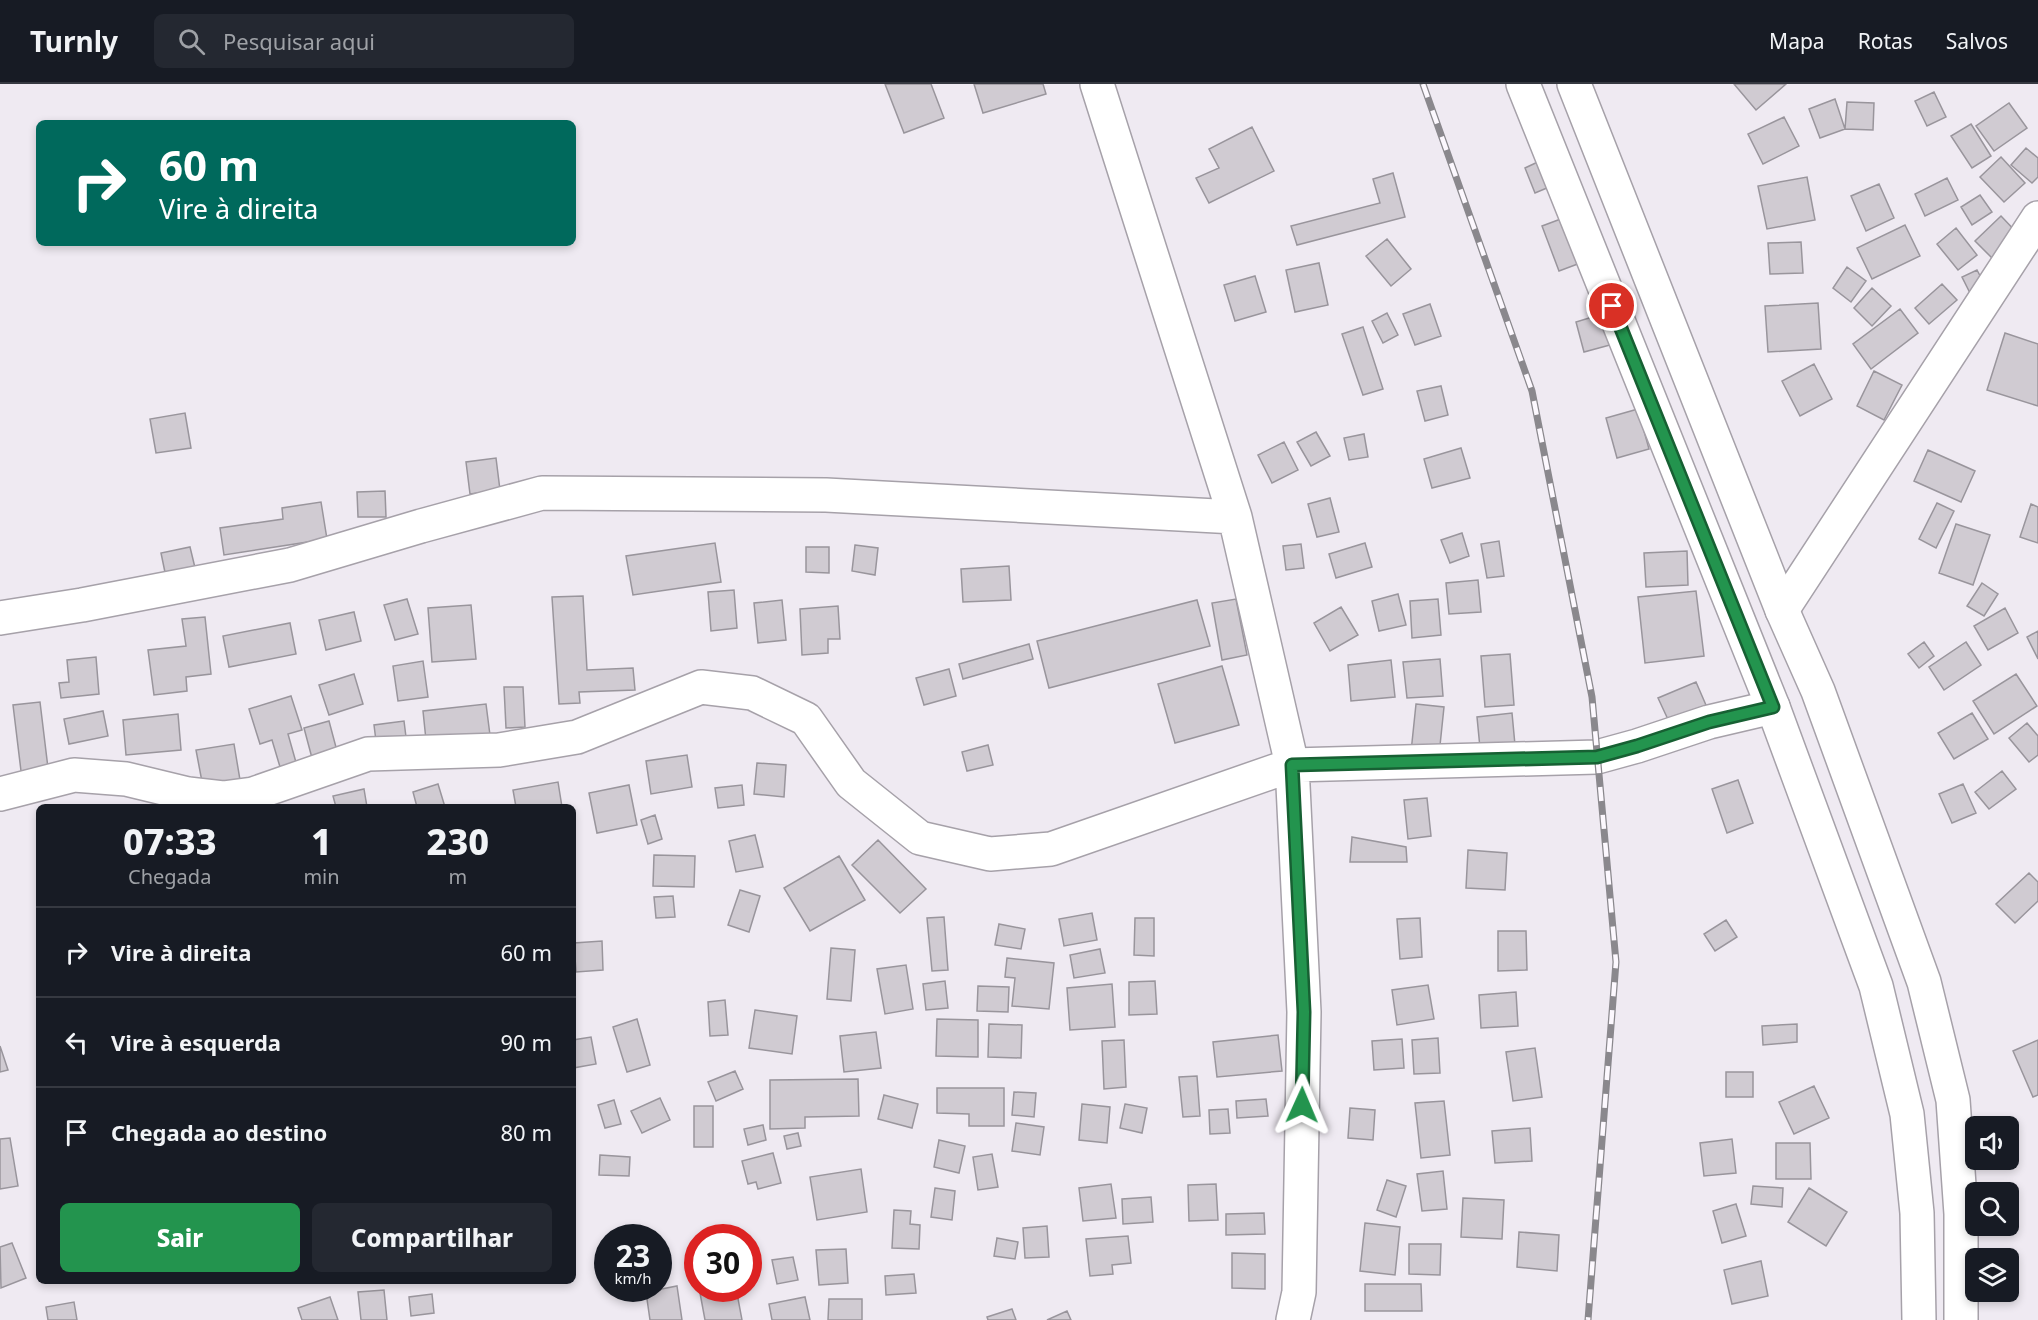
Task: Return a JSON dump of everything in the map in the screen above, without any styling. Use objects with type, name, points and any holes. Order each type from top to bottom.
[{"type":"main road","points":[[1097,84],[1235,517],[1292,765],[1304,1012],[1299,1292],[1293,1320]]},
{"type":"main road","points":[[1523,84],[1773,707],[1876,986],[1907,1114],[1917,1213],[1918,1320]]},
{"type":"main road","points":[[1574,84],[1782,610],[1818,691],[1924,982],[1953,1100],[1960,1214],[1961,1320]]},
{"type":"main road","points":[[1782,610],[2038,218]]},
{"type":"main road","points":[[0,618],[82,605],[290,565],[542,493],[826,495],[1235,517]]},
{"type":"main road","points":[[0,794],[74,775],[126,779],[188,794],[223,798],[253,794],[368,754],[499,750],[577,738],[701,687],[752,693],[806,718],[851,783],[920,838],[990,854],[1051,849],[1292,765],[1597,757],[1709,722],[1773,707]]},
{"type":"building","points":[[885,84],[931,84],[944,118],[904,133]]},
{"type":"building","points":[[974,84],[1043,84],[1046,94],[983,113]]},
{"type":"building","points":[[1734,84],[1786,84],[1756,110]]},
{"type":"building","points":[[1934,92],[1946,117],[1927,126],[1915,101]]},
{"type":"building","points":[[1835,99],[1845,129],[1820,138],[1809,109]]},
{"type":"building","points":[[1847,102],[1874,103],[1873,130],[1845,129]]},
{"type":"building","points":[[2009,103],[2027,128],[1994,151],[1976,126]]},
{"type":"building","points":[[1784,117],[1799,146],[1763,164],[1748,134]]},
{"type":"building","points":[[1971,124],[1991,156],[1972,168],[1951,136]]},
{"type":"building","points":[[1252,127],[1274,171],[1209,203],[1196,178],[1219,168],[1209,149]]},
{"type":"building","points":[[2026,148],[2038,158],[2038,177],[2032,183],[2011,165]]},
{"type":"building","points":[[2001,157],[2025,183],[2004,202],[1980,177]]},
{"type":"building","points":[[1544,159],[1554,185],[1535,193],[1525,168]]},
{"type":"building","points":[[1393,173],[1405,217],[1297,245],[1291,226],[1380,203],[1373,179]]},
{"type":"building","points":[[1807,177],[1815,220],[1767,229],[1758,186]]},
{"type":"building","points":[[1947,178],[1958,200],[1925,216],[1915,194]]},
{"type":"building","points":[[1879,184],[1894,218],[1866,231],[1851,196]]},
{"type":"building","points":[[1980,195],[1992,212],[1972,225],[1961,207]]},
{"type":"building","points":[[1574,214],[1591,259],[1559,271],[1542,226]]},
{"type":"building","points":[[2001,216],[2020,236],[1994,260],[1975,241]]},
{"type":"building","points":[[1905,225],[1920,256],[1872,279],[1857,248]]},
{"type":"building","points":[[1956,228],[1977,255],[1958,270],[1937,244]]},
{"type":"building","points":[[1387,239],[1411,269],[1391,286],[1366,256]]},
{"type":"building","points":[[1801,242],[1803,273],[1770,274],[1768,243]]},
{"type":"building","points":[[1319,263],[1328,305],[1295,312],[1286,270]]},
{"type":"building","points":[[1847,267],[1866,281],[1851,302],[1833,288]]},
{"type":"building","points":[[1977,270],[1986,287],[1971,295],[1962,277]]},
{"type":"building","points":[[1255,276],[1266,312],[1235,321],[1224,285]]},
{"type":"building","points":[[1942,284],[1957,300],[1929,324],[1915,308]]},
{"type":"building","points":[[1872,288],[1891,306],[1872,326],[1854,308]]},
{"type":"building","points":[[1818,303],[1821,349],[1768,352],[1765,306]]},
{"type":"building","points":[[1430,304],[1441,336],[1415,345],[1403,314]]},
{"type":"building","points":[[1900,309],[1918,333],[1871,369],[1853,344]]},
{"type":"building","points":[[1612,311],[1621,342],[1584,352],[1576,322]]},
{"type":"building","points":[[1387,313],[1398,335],[1383,343],[1372,321]]},
{"type":"building","points":[[1363,327],[1383,389],[1363,395],[1342,334]]},
{"type":"building","points":[[2005,333],[2038,344],[2038,406],[1987,390]]},
{"type":"building","points":[[1814,364],[1832,399],[1800,416],[1782,381]]},
{"type":"building","points":[[1874,371],[1902,385],[1884,420],[1857,406]]},
{"type":"building","points":[[1441,386],[1448,415],[1425,421],[1417,391]]},
{"type":"building","points":[[1638,409],[1649,449],[1617,458],[1606,418]]},
{"type":"building","points":[[185,413],[191,448],[156,453],[150,419]]},
{"type":"building","points":[[1316,432],[1330,456],[1311,466],[1297,442]]},
{"type":"building","points":[[1364,434],[1368,457],[1349,460],[1344,438]]},
{"type":"building","points":[[1284,442],[1298,470],[1272,483],[1258,455]]},
{"type":"building","points":[[1461,448],[1470,478],[1432,488],[1424,459]]},
{"type":"building","points":[[1928,450],[1975,471],[1961,502],[1914,481]]},
{"type":"building","points":[[496,458],[500,490],[470,494],[466,462]]},
{"type":"building","points":[[385,491],[386,517],[358,517],[357,492]]},
{"type":"building","points":[[1330,498],[1339,532],[1317,537],[1308,504]]},
{"type":"building","points":[[321,502],[327,539],[224,555],[220,528],[283,519],[282,508]]},
{"type":"building","points":[[1937,503],[1954,511],[1936,548],[1919,539]]},
{"type":"building","points":[[2031,504],[2038,507],[2038,543],[2020,537]]},
{"type":"building","points":[[1956,524],[1990,535],[1973,585],[1939,573]]},
{"type":"building","points":[[1462,533],[1469,556],[1450,563],[1441,540]]},
{"type":"building","points":[[1499,541],[1504,576],[1487,578],[1481,544]]},
{"type":"building","points":[[715,543],[721,582],[633,595],[626,556]]},
{"type":"building","points":[[1365,543],[1372,567],[1336,578],[1329,554]]},
{"type":"building","points":[[1301,544],[1304,568],[1286,570],[1283,546]]},
{"type":"building","points":[[855,545],[878,548],[875,575],[852,571]]},
{"type":"building","points":[[190,547],[197,576],[167,582],[161,553]]},
{"type":"building","points":[[806,547],[829,547],[829,573],[806,572]]},
{"type":"building","points":[[1687,551],[1688,585],[1646,587],[1644,553]]},
{"type":"building","points":[[1009,566],[1011,600],[963,602],[961,569]]},
{"type":"building","points":[[1478,580],[1481,612],[1449,614],[1446,583]]},
{"type":"building","points":[[1982,583],[1998,594],[1984,616],[1967,606]]},
{"type":"building","points":[[734,590],[737,628],[711,631],[708,592]]},
{"type":"building","points":[[1696,591],[1704,656],[1645,663],[1638,597]]},
{"type":"building","points":[[1398,594],[1406,625],[1379,631],[1372,601]]},
{"type":"building","points":[[583,596],[587,670],[633,668],[635,690],[579,692],[580,703],[559,704],[552,597]]},
{"type":"building","points":[[407,599],[418,634],[395,640],[384,605]]},
{"type":"building","points":[[1236,599],[1247,655],[1222,660],[1212,603]]},
{"type":"building","points":[[1438,599],[1441,635],[1412,638],[1410,601]]},
{"type":"building","points":[[782,600],[786,640],[758,643],[754,603]]},
{"type":"building","points":[[1197,600],[1210,646],[1049,688],[1037,641]]},
{"type":"building","points":[[471,605],[476,659],[432,662],[428,608]]},
{"type":"building","points":[[838,606],[840,639],[828,639],[828,653],[802,655],[800,609]]},
{"type":"building","points":[[1341,607],[1358,635],[1330,651],[1314,623]]},
{"type":"building","points":[[2005,608],[2018,633],[1988,650],[1974,626]]},
{"type":"building","points":[[354,612],[361,641],[326,650],[319,620]]},
{"type":"building","points":[[205,617],[211,674],[186,677],[187,691],[154,695],[148,650],[186,646],[182,619]]},
{"type":"building","points":[[290,623],[296,654],[229,667],[223,636]]},
{"type":"building","points":[[2038,631],[2038,659],[2027,637]]},
{"type":"building","points":[[1924,642],[1934,656],[1919,668],[1908,654]]},
{"type":"building","points":[[1966,642],[1981,665],[1944,690],[1929,667]]},
{"type":"building","points":[[1029,644],[1033,659],[963,679],[959,664]]},
{"type":"building","points":[[1510,654],[1514,705],[1485,707],[1481,656]]},
{"type":"building","points":[[96,657],[99,694],[61,698],[59,683],[69,682],[67,660]]},
{"type":"building","points":[[1440,659],[1443,696],[1407,698],[1403,662]]},
{"type":"building","points":[[1391,660],[1395,697],[1351,701],[1348,665]]},
{"type":"building","points":[[423,661],[428,697],[398,701],[393,666]]},
{"type":"building","points":[[1222,666],[1239,725],[1175,743],[1158,684]]},
{"type":"building","points":[[949,669],[956,696],[924,705],[916,678]]},
{"type":"building","points":[[354,674],[363,704],[329,715],[319,685]]},
{"type":"building","points":[[2016,674],[2037,706],[1994,734],[1973,701]]},
{"type":"building","points":[[1696,682],[1709,712],[1672,728],[1658,698]]},
{"type":"building","points":[[504,687],[523,687],[525,727],[506,728]]},
{"type":"building","points":[[291,696],[302,730],[288,734],[299,773],[283,777],[272,740],[260,744],[249,709]]},
{"type":"building","points":[[40,702],[48,768],[21,771],[13,705]]},
{"type":"building","points":[[486,704],[491,743],[426,740],[423,711]]},
{"type":"building","points":[[1416,704],[1444,707],[1439,755],[1411,752]]},
{"type":"building","points":[[103,711],[108,736],[69,744],[64,719]]},
{"type":"building","points":[[1512,713],[1515,745],[1480,748],[1477,717]]},
{"type":"building","points":[[1972,713],[1988,739],[1954,759],[1938,733]]},
{"type":"building","points":[[178,714],[181,750],[126,755],[123,720]]},
{"type":"building","points":[[329,721],[337,751],[312,758],[304,728]]},
{"type":"building","points":[[404,721],[406,737],[376,741],[374,725]]},
{"type":"building","points":[[2027,723],[2038,736],[2038,755],[2029,762],[2009,738]]},
{"type":"building","points":[[234,744],[240,780],[203,787],[196,750]]},
{"type":"building","points":[[988,745],[993,765],[967,771],[962,752]]},
{"type":"building","points":[[687,755],[692,787],[651,794],[646,761]]},
{"type":"building","points":[[757,763],[786,765],[784,797],[754,794]]},
{"type":"building","points":[[2002,771],[2016,789],[1989,809],[1975,792]]},
{"type":"building","points":[[1738,780],[1753,823],[1727,833],[1712,789]]},
{"type":"building","points":[[558,782],[562,804],[515,804],[513,790]]},
{"type":"building","points":[[438,784],[444,804],[416,804],[413,792]]},
{"type":"building","points":[[1963,784],[1976,813],[1952,823],[1939,794]]},
{"type":"building","points":[[629,785],[637,825],[597,833],[589,793]]},
{"type":"building","points":[[742,785],[744,805],[718,808],[715,788]]},
{"type":"building","points":[[364,789],[366,804],[335,804],[333,796]]},
{"type":"building","points":[[1427,798],[1431,836],[1408,839],[1404,800]]},
{"type":"building","points":[[655,815],[662,839],[648,844],[641,820]]},
{"type":"building","points":[[755,835],[763,867],[736,872],[729,841]]},
{"type":"building","points":[[1352,837],[1406,847],[1407,862],[1350,862]]},
{"type":"building","points":[[878,840],[926,889],[900,913],[852,865]]},
{"type":"building","points":[[1468,850],[1507,853],[1505,890],[1466,888]]},
{"type":"building","points":[[654,855],[695,856],[694,887],[653,886]]},
{"type":"building","points":[[839,856],[865,900],[810,931],[784,888]]},
{"type":"building","points":[[2029,873],[2038,882],[2038,901],[2015,923],[1996,904]]},
{"type":"building","points":[[740,890],[760,896],[749,932],[728,925]]},
{"type":"building","points":[[673,896],[675,917],[656,918],[654,897]]},
{"type":"building","points":[[1092,913],[1097,940],[1064,946],[1059,919]]},
{"type":"building","points":[[944,917],[948,970],[932,971],[927,918]]},
{"type":"building","points":[[1135,918],[1154,918],[1154,956],[1134,955]]},
{"type":"building","points":[[1420,918],[1422,957],[1400,959],[1397,919]]},
{"type":"building","points":[[1726,920],[1737,937],[1715,951],[1704,934]]},
{"type":"building","points":[[999,924],[1025,929],[1021,949],[995,945]]},
{"type":"building","points":[[1498,931],[1526,931],[1527,970],[1498,971]]},
{"type":"building","points":[[602,941],[603,970],[576,972],[576,943]]},
{"type":"building","points":[[831,948],[855,950],[851,1001],[827,999]]},
{"type":"building","points":[[1100,949],[1105,973],[1074,978],[1070,955]]},
{"type":"building","points":[[1007,958],[1054,963],[1049,1009],[1012,1006],[1015,978],[1005,977]]},
{"type":"building","points":[[906,965],[913,1009],[885,1014],[877,969]]},
{"type":"building","points":[[945,981],[948,1008],[926,1010],[923,984]]},
{"type":"building","points":[[1155,981],[1157,1014],[1129,1015],[1129,982]]},
{"type":"building","points":[[1112,984],[1115,1027],[1070,1030],[1067,988]]},
{"type":"building","points":[[1428,985],[1434,1019],[1397,1025],[1392,990]]},
{"type":"building","points":[[978,986],[1009,987],[1008,1012],[977,1011]]},
{"type":"building","points":[[1516,992],[1518,1026],[1481,1028],[1479,995]]},
{"type":"building","points":[[725,1000],[728,1035],[710,1036],[708,1002]]},
{"type":"building","points":[[755,1010],[797,1016],[792,1054],[749,1048]]},
{"type":"building","points":[[637,1019],[650,1065],[627,1072],[613,1027]]},
{"type":"building","points":[[937,1019],[978,1020],[978,1057],[936,1056]]},
{"type":"building","points":[[989,1024],[1022,1025],[1021,1058],[988,1057]]},
{"type":"building","points":[[1797,1024],[1797,1042],[1763,1045],[1762,1026]]},
{"type":"building","points":[[876,1032],[881,1068],[844,1072],[840,1036]]},
{"type":"building","points":[[1278,1035],[1282,1071],[1217,1077],[1213,1042]]},
{"type":"building","points":[[591,1037],[596,1064],[576,1067],[576,1040]]},
{"type":"building","points":[[1438,1038],[1440,1073],[1414,1074],[1412,1040]]},
{"type":"building","points":[[1402,1039],[1404,1068],[1374,1070],[1372,1041]]},
{"type":"building","points":[[1124,1040],[1126,1087],[1104,1089],[1102,1041]]},
{"type":"building","points":[[2038,1040],[2038,1095],[2033,1097],[2013,1051]]},
{"type":"building","points":[[0,1046],[8,1070],[0,1072]]},
{"type":"building","points":[[1535,1048],[1542,1097],[1513,1101],[1506,1052]]},
{"type":"building","points":[[735,1071],[743,1089],[716,1101],[708,1082]]},
{"type":"building","points":[[1726,1072],[1753,1072],[1753,1097],[1726,1097]]},
{"type":"building","points":[[1197,1076],[1200,1116],[1183,1117],[1179,1077]]},
{"type":"building","points":[[858,1079],[859,1116],[805,1117],[805,1128],[770,1129],[770,1080]]},
{"type":"building","points":[[1814,1086],[1829,1118],[1794,1134],[1779,1102]]},
{"type":"building","points":[[937,1088],[1004,1088],[1004,1126],[969,1126],[969,1114],[937,1113]]},
{"type":"building","points":[[1014,1092],[1036,1093],[1034,1117],[1012,1115]]},
{"type":"building","points":[[884,1095],[918,1104],[912,1128],[878,1119]]},
{"type":"building","points":[[660,1098],[670,1120],[642,1133],[631,1111]]},
{"type":"building","points":[[1266,1099],[1268,1116],[1237,1118],[1236,1101]]},
{"type":"building","points":[[614,1100],[621,1124],[605,1128],[598,1105]]},
{"type":"building","points":[[1444,1101],[1450,1155],[1421,1158],[1415,1103]]},
{"type":"building","points":[[1082,1104],[1110,1107],[1107,1143],[1079,1140]]},
{"type":"building","points":[[1125,1104],[1147,1108],[1142,1133],[1120,1128]]},
{"type":"building","points":[[694,1106],[713,1106],[713,1147],[694,1147]]},
{"type":"building","points":[[1350,1108],[1375,1110],[1373,1140],[1348,1138]]},
{"type":"building","points":[[1228,1109],[1230,1133],[1210,1134],[1209,1110]]},
{"type":"building","points":[[1016,1123],[1044,1127],[1040,1155],[1012,1151]]},
{"type":"building","points":[[763,1125],[766,1140],[748,1145],[744,1129]]},
{"type":"building","points":[[1530,1128],[1532,1161],[1495,1163],[1492,1131]]},
{"type":"building","points":[[798,1133],[801,1146],[787,1149],[784,1136]]},
{"type":"building","points":[[10,1138],[18,1186],[0,1189],[0,1139]]},
{"type":"building","points":[[1732,1139],[1736,1173],[1704,1176],[1700,1143]]},
{"type":"building","points":[[939,1140],[965,1146],[959,1173],[934,1167]]},
{"type":"building","points":[[1776,1143],[1810,1143],[1811,1179],[1776,1179]]},
{"type":"building","points":[[773,1153],[781,1183],[758,1189],[756,1182],[748,1184],[742,1161]]},
{"type":"building","points":[[992,1154],[998,1187],[978,1190],[973,1157]]},
{"type":"building","points":[[600,1155],[630,1157],[629,1176],[599,1175]]},
{"type":"building","points":[[861,1169],[867,1212],[817,1220],[810,1177]]},
{"type":"building","points":[[1443,1171],[1447,1209],[1422,1211],[1417,1174]]},
{"type":"building","points":[[1387,1180],[1406,1186],[1396,1217],[1377,1210]]},
{"type":"building","points":[[1111,1184],[1116,1218],[1083,1221],[1079,1188]]},
{"type":"building","points":[[1216,1184],[1218,1220],[1189,1221],[1188,1185]]},
{"type":"building","points":[[1753,1186],[1783,1188],[1782,1207],[1751,1204]]},
{"type":"building","points":[[935,1188],[955,1191],[952,1220],[931,1217]]},
{"type":"building","points":[[1809,1188],[1847,1212],[1826,1246],[1788,1222]]},
{"type":"building","points":[[1151,1197],[1153,1222],[1123,1224],[1122,1199]]},
{"type":"building","points":[[1463,1198],[1504,1200],[1502,1239],[1461,1237]]},
{"type":"building","points":[[1736,1204],[1746,1236],[1722,1243],[1713,1211]]},
{"type":"building","points":[[894,1210],[911,1211],[910,1224],[920,1225],[919,1249],[892,1248]]},
{"type":"building","points":[[1264,1213],[1265,1234],[1226,1235],[1226,1214]]},
{"type":"building","points":[[1365,1223],[1400,1227],[1395,1275],[1360,1271]]},
{"type":"building","points":[[1047,1226],[1049,1257],[1025,1258],[1023,1228]]},
{"type":"building","points":[[1519,1232],[1559,1235],[1557,1271],[1517,1267]]},
{"type":"building","points":[[1128,1236],[1131,1263],[1112,1265],[1113,1274],[1090,1276],[1086,1239]]},
{"type":"building","points":[[997,1238],[1018,1242],[1015,1259],[994,1256]]},
{"type":"building","points":[[12,1243],[26,1278],[1,1288],[0,1247]]},
{"type":"building","points":[[1409,1244],[1441,1244],[1440,1275],[1409,1274]]},
{"type":"building","points":[[846,1249],[848,1283],[819,1285],[816,1250]]},
{"type":"building","points":[[1232,1253],[1265,1254],[1265,1289],[1232,1288]]},
{"type":"building","points":[[793,1257],[798,1280],[777,1284],[772,1260]]},
{"type":"building","points":[[1761,1261],[1768,1296],[1732,1304],[1724,1270]]},
{"type":"building","points":[[914,1274],[916,1293],[886,1295],[885,1276]]},
{"type":"building","points":[[1365,1284],[1421,1284],[1422,1311],[1365,1311]]},
{"type":"building","points":[[677,1286],[682,1320],[650,1320],[647,1302],[672,1302],[672,1287]]},
{"type":"building","points":[[384,1290],[387,1320],[361,1320],[358,1292]]},
{"type":"building","points":[[432,1294],[434,1313],[411,1316],[409,1297]]},
{"type":"building","points":[[330,1297],[338,1320],[302,1320],[298,1308]]},
{"type":"building","points":[[805,1297],[810,1320],[772,1320],[769,1304]]},
{"type":"building","points":[[829,1299],[862,1299],[862,1320],[828,1320]]},
{"type":"building","points":[[74,1302],[77,1320],[48,1320],[46,1307]]},
{"type":"building","points":[[702,1302],[739,1302],[742,1320],[705,1320]]},
{"type":"building","points":[[1012,1309],[1016,1320],[988,1320],[987,1317]]},
{"type":"building","points":[[1067,1311],[1071,1320],[1047,1320]]},
{"type":"railway","points":[[1423,84],[1532,391],[1592,697],[1616,962],[1588,1320]]},
{"type":"route","points":[[1302,1105],[1304,1012],[1292,765],[1597,757],[1709,722],[1773,707],[1612,306]]}]
